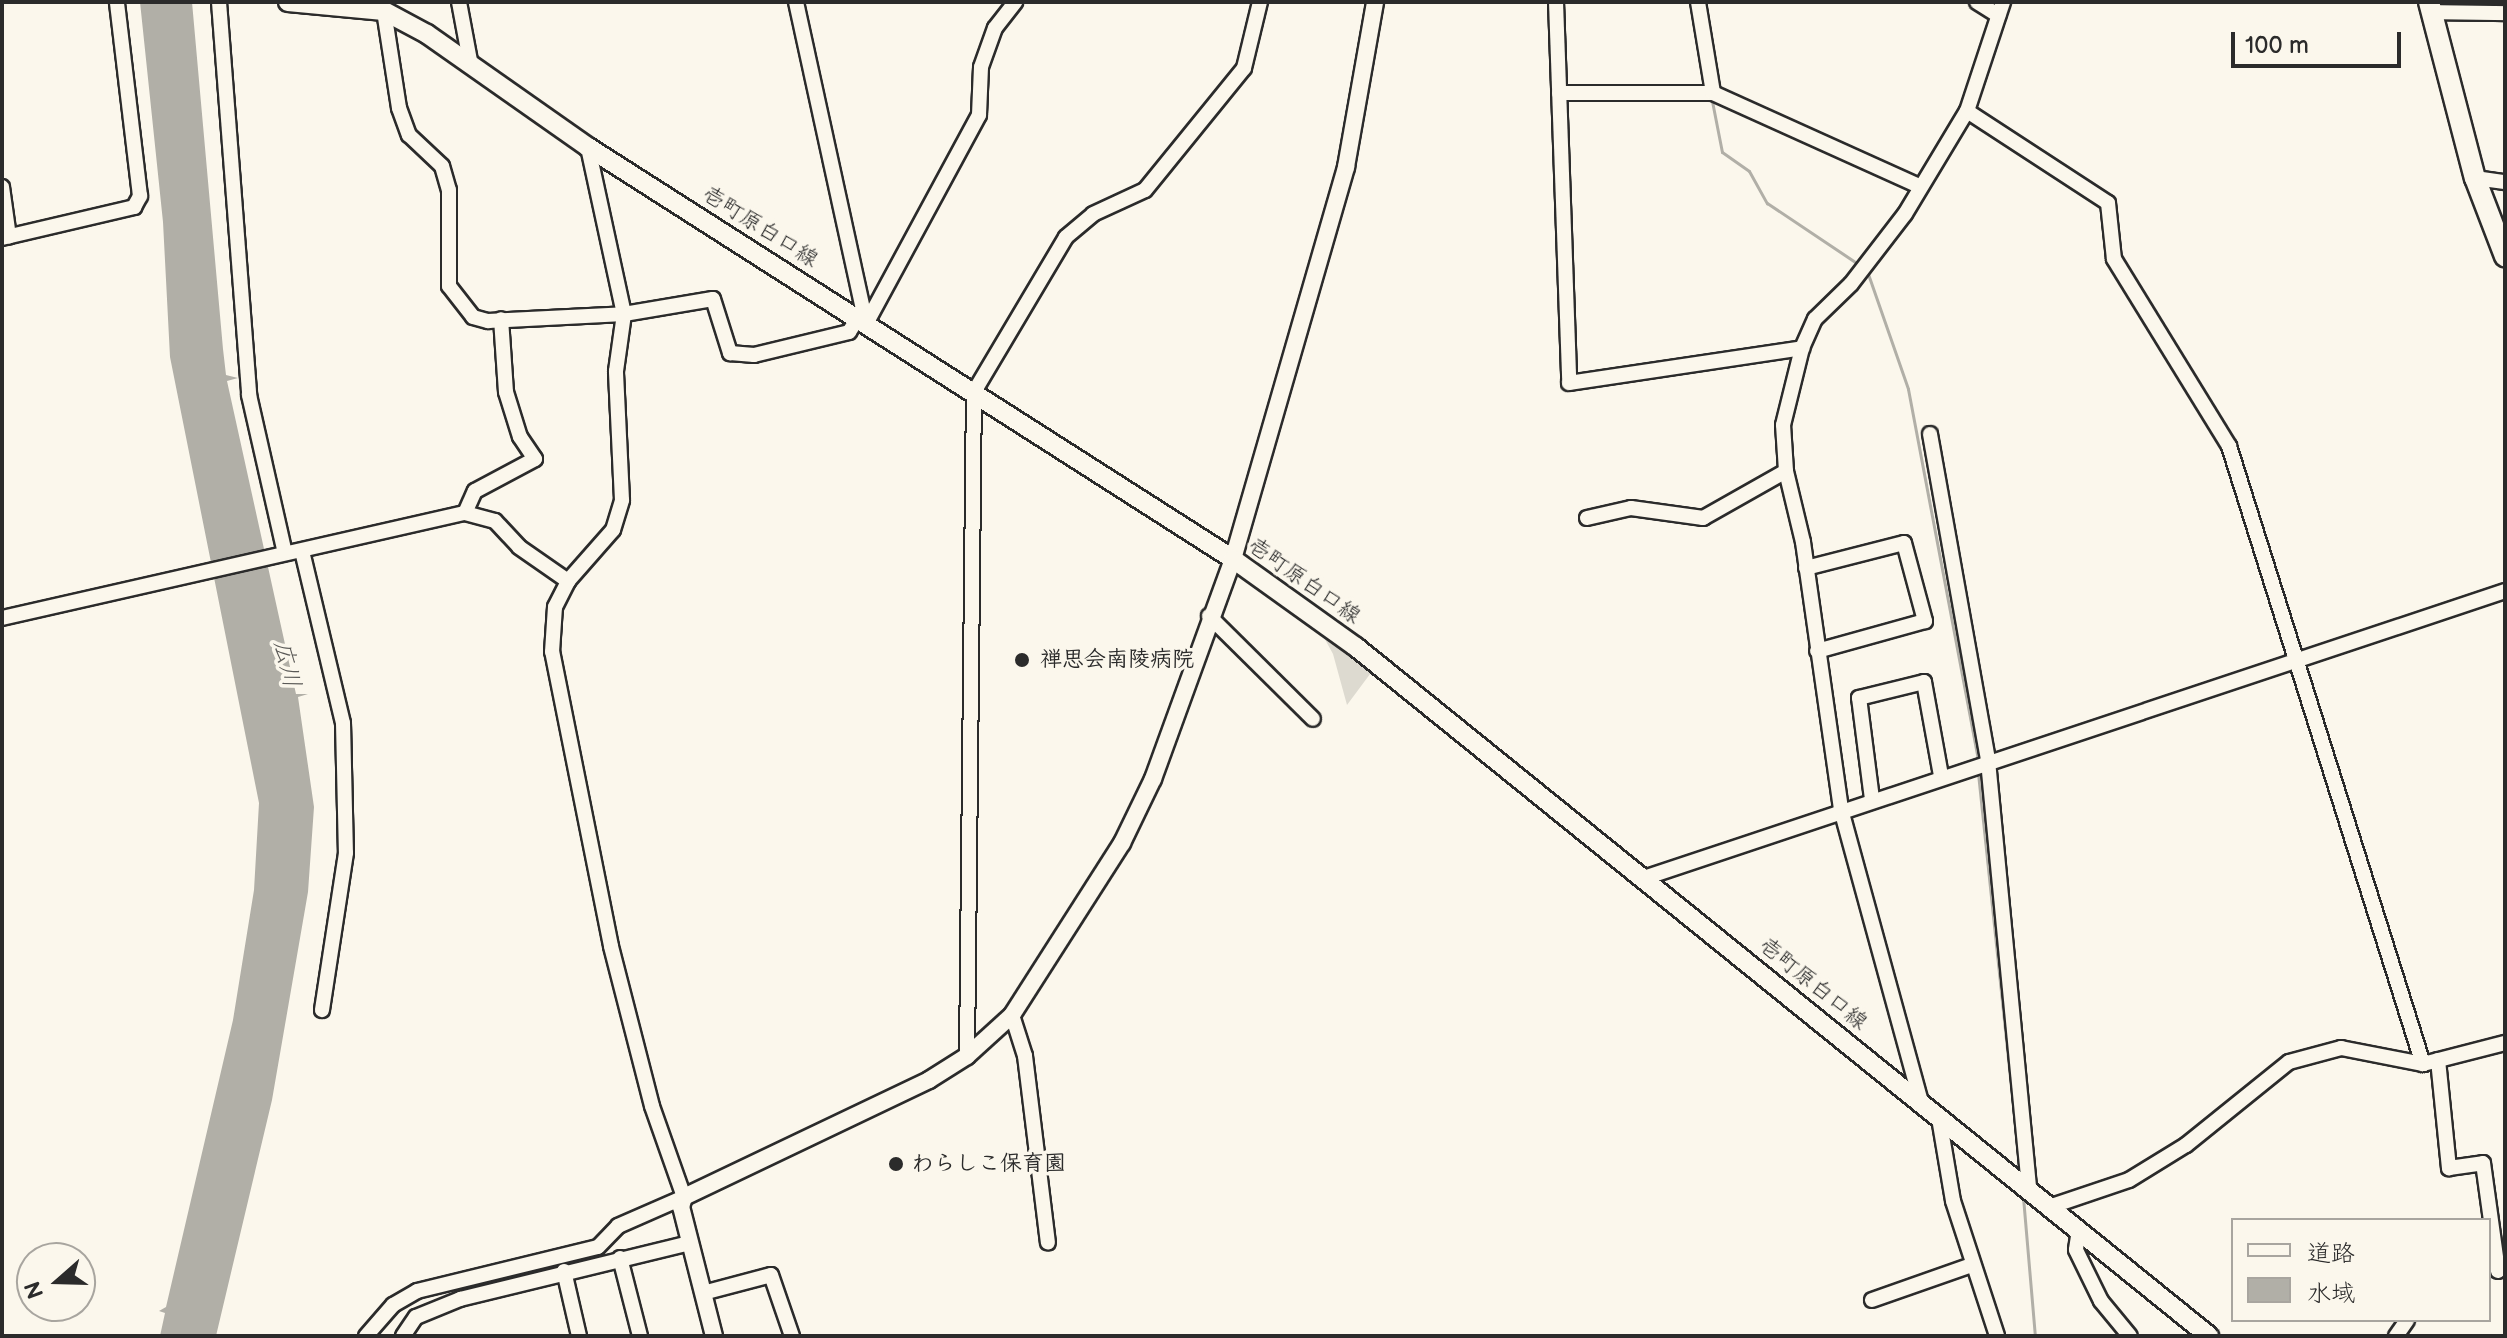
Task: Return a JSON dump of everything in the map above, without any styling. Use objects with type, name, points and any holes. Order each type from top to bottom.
[{"type":"main road","name":"壱町原白口線","points":[[294,2],[384,11],[471,66],[588,147],[1233,559],[1356,647],[2209,1336]]},
{"type":"main road","points":[[2430,7],[2475,178],[2505,256]]},
{"type":"street","points":[[2,187],[6,238],[134,207],[140,196],[117,2]]},
{"type":"street","points":[[219,2],[249,395],[280,554]]},
{"type":"street","points":[[459,2],[471,66]]},
{"type":"street","points":[[796,2],[862,321]]},
{"type":"street","points":[[384,11],[399,108],[409,135],[442,166],[449,190],[449,286],[473,317],[501,319],[624,314],[713,299],[730,353],[754,355],[849,332],[862,321],[979,115],[981,67],[995,28],[1015,2]]},
{"type":"street","points":[[967,1056],[974,392],[1066,237],[1093,214],[1145,190],[1206,109],[1244,68],[1260,2]]},
{"type":"street","points":[[366,1336],[393,1305],[417,1291],[598,1247],[618,1226],[929,1080],[967,1056],[1012,1015],[1122,843],[1153,779],[1209,616],[1233,559],[1343,181],[1375,2]]},
{"type":"street","points":[[1556,2],[1569,383],[1802,348]]},
{"type":"street","points":[[1698,2],[1713,93]]},
{"type":"street","points":[[1921,1102],[1841,809],[1806,568],[1786,471],[1783,425],[1802,348],[1815,319],[1851,284],[1905,214],[1919,186],[1967,111],[2000,8],[1977,2]]},
{"type":"street","points":[[2430,7],[2505,13]]},
{"type":"street","points":[[1559,93],[1713,93],[1919,186]]},
{"type":"street","points":[[1967,111],[2108,203],[2114,259],[2229,446],[2423,1064]]},
{"type":"street","points":[[588,147],[624,314],[616,371],[622,500],[613,530],[568,581],[555,607],[552,652],[611,946],[652,1106],[684,1197],[690,1243],[714,1336]]},
{"type":"street","points":[[2475,178],[2505,182]]},
{"type":"street","points":[[465,513],[475,491],[535,459],[520,437],[506,392],[501,319]]},
{"type":"street","points":[[1930,434],[1988,761],[2029,1189]]},
{"type":"street","points":[[1587,518],[1631,508],[1703,518],[1786,471]]},
{"type":"street","points":[[2,618],[465,513],[495,521],[519,547],[568,581]]},
{"type":"street","points":[[1806,568],[1904,543],[1925,621],[1817,651]]},
{"type":"street","points":[[302,551],[343,723],[346,853],[322,1010]]},
{"type":"street","points":[[1644,878],[1841,809],[2505,591]]},
{"type":"street","points":[[1209,616],[1313,719]]},
{"type":"street","points":[[1872,799],[1859,698],[1924,682],[1941,776]]},
{"type":"street","points":[[1012,1015],[1025,1056],[1048,1243]]},
{"type":"street","points":[[2049,1207],[2129,1180],[2186,1145],[2289,1062],[2341,1048],[2423,1064],[2505,1043]]},
{"type":"street","points":[[2438,1060],[2449,1168],[2483,1163],[2490,1218]]},
{"type":"street","points":[[1939,1118],[1953,1201],[1997,1336]]},
{"type":"street","points":[[2491,1225],[2497,1271]]},
{"type":"street","points":[[2079,1230],[2076,1250],[2101,1301],[2130,1336]]},
{"type":"street","points":[[403,1336],[416,1317],[432,1309],[564,1271],[690,1243]]},
{"type":"street","points":[[620,1258],[640,1336]]},
{"type":"street","points":[[1872,1300],[1972,1265]]},
{"type":"street","points":[[564,1271],[579,1336]]},
{"type":"street","points":[[703,1293],[771,1275],[792,1336]]},
{"type":"shaded area","points":[[1321,632],[1373,670],[1347,705],[1333,654]]},
{"type":"water","name":"広川","points":[[140,2],[192,2],[226,375],[238,378],[227,381],[296,694],[308,694],[298,697],[314,807],[308,892],[272,1100],[216,1336],[160,1336],[165,1313],[159,1311],[166,1307],[233,1020],[254,890],[259,803],[170,357],[163,222]]},
{"type":"waterway","points":[[1711,96],[1722,152],[1749,171],[1767,203],[1858,264]]},
{"type":"waterway","points":[[1867,271],[1908,389],[1978,761]]},
{"type":"waterway","points":[[1978,773],[2018,1151]]},
{"type":"waterway","points":[[2023,1197],[2035,1336]]},
{"type":"place","name":"禅思会南陵病院","points":[[1022,660]]},
{"type":"place","name":"わらしこ保育園","points":[[896,1164]]}]
